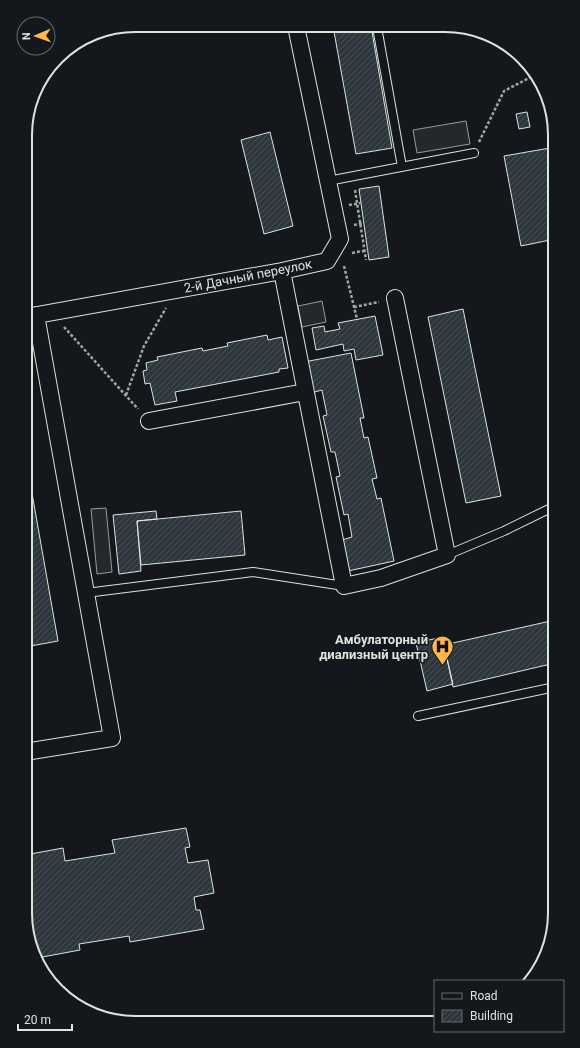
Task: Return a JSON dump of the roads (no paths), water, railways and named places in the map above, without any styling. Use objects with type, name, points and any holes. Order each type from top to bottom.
[{"type":"street","name":"2-й Дачный переулок","points":[[32,316],[282,271],[327,260],[340,239],[297,32]]},
{"type":"street","points":[[282,271],[344,586],[381,578],[447,555],[395,298]]},
{"type":"street","points":[[32,321],[86,593],[112,738],[32,751]]},
{"type":"street","points":[[149,421],[305,392]]},
{"type":"lane","points":[[378,32],[402,167]]},
{"type":"lane","points":[[328,181],[474,153]]},
{"type":"lane","points":[[447,555],[504,531],[548,509]]},
{"type":"lane","points":[[86,593],[253,572],[344,586]]},
{"type":"lane","points":[[418,716],[548,688]]},
{"type":"place","name":"Амбулаторный диализный центр","points":[[443,666]]}]
